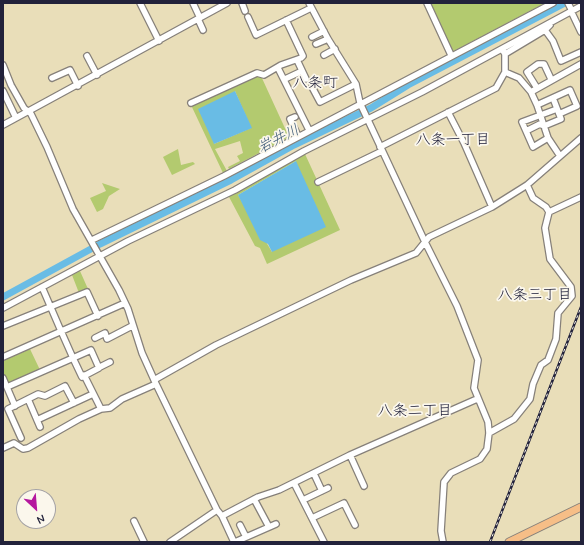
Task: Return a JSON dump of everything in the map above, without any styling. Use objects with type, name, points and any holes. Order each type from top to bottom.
[{"type":"main road","points":[[511,541],[581,507]]},
{"type":"street","points":[[140,3],[159,41]]},
{"type":"street","points":[[193,3],[203,30]]},
{"type":"street","points":[[3,124],[78,86],[227,3]]},
{"type":"street","points":[[242,3],[256,35],[310,6],[328,39],[356,84],[361,104],[367,118],[397,179],[425,242],[457,306],[475,350],[479,366],[474,382],[477,399],[488,422],[489,433],[487,449],[482,456],[451,473],[444,482],[441,531],[443,542]]},
{"type":"street","points":[[427,3],[450,55]]},
{"type":"street","points":[[93,241],[224,176],[450,55],[552,3]]},
{"type":"street","points":[[568,3],[580,25],[581,32]]},
{"type":"street","points":[[503,52],[553,21],[581,6]]},
{"type":"street","points":[[191,103],[257,73],[264,75],[303,56],[286,20]]},
{"type":"street","points":[[3,308],[100,254],[235,190],[367,118],[503,52],[545,30],[553,21]]},
{"type":"street","points":[[545,30],[553,41],[561,61],[581,52]]},
{"type":"street","points":[[312,37],[324,32]]},
{"type":"street","points":[[316,44],[328,39]]},
{"type":"street","points":[[324,55],[335,49]]},
{"type":"street","points":[[318,182],[496,88],[505,72],[503,52]]},
{"type":"street","points":[[87,56],[97,75]]},
{"type":"street","points":[[297,60],[306,79]]},
{"type":"street","points":[[537,88],[527,72],[538,64],[544,64],[551,79]]},
{"type":"street","points":[[530,92],[551,79],[581,64]]},
{"type":"street","points":[[3,67],[11,86],[28,112],[47,147],[73,209],[93,241],[125,303],[132,326],[155,382],[217,510],[222,516],[235,542],[276,524]]},
{"type":"street","points":[[278,68],[309,130]]},
{"type":"street","points":[[52,78],[70,70],[78,86]]},
{"type":"street","points":[[285,80],[302,71]]},
{"type":"street","points":[[505,72],[519,78],[530,92],[537,105],[548,138],[560,156]]},
{"type":"street","points":[[316,80],[313,82],[312,86],[320,102],[356,84]]},
{"type":"street","points":[[537,105],[570,90],[577,106],[540,115],[522,122],[533,147],[548,138]]},
{"type":"street","points":[[3,91],[16,118]]},
{"type":"street","points":[[526,132],[540,124],[544,126],[561,119],[553,98]]},
{"type":"street","points":[[448,112],[464,143],[492,207]]},
{"type":"street","points":[[295,117],[290,119],[298,136]]},
{"type":"street","points":[[3,448],[14,443],[23,449],[28,448],[101,409],[110,408],[122,399],[155,382],[216,345],[351,280],[416,253],[429,237],[492,207],[527,185],[581,138]]},
{"type":"street","points":[[489,433],[514,419],[530,399],[533,384],[541,365],[548,360],[556,339],[558,313],[572,296],[571,287],[550,259],[545,228],[549,212],[546,207],[533,198],[527,185]]},
{"type":"street","points":[[549,212],[581,197]]},
{"type":"street","points":[[42,287],[73,358],[82,376],[84,375],[101,409]]},
{"type":"street","points":[[3,326],[87,292],[98,316]]},
{"type":"street","points":[[3,357],[125,303]]},
{"type":"street","points":[[95,338],[105,333],[107,339],[132,326]]},
{"type":"street","points":[[7,387],[91,350],[98,368]]},
{"type":"street","points":[[84,375],[110,362]]},
{"type":"street","points":[[3,378],[15,406]]},
{"type":"street","points":[[21,438],[8,409],[38,394],[45,396],[65,386],[74,403]]},
{"type":"street","points":[[37,420],[93,394]]},
{"type":"street","points":[[28,399],[40,427]]},
{"type":"street","points":[[222,516],[254,499],[294,483],[350,455],[477,399]]},
{"type":"street","points":[[350,455],[364,486]]},
{"type":"street","points":[[315,476],[322,491]]},
{"type":"street","points":[[294,483],[324,542]]},
{"type":"street","points":[[303,500],[328,488]]},
{"type":"street","points":[[254,499],[269,527]]},
{"type":"street","points":[[312,518],[344,503],[355,525]]},
{"type":"street","points":[[170,542],[217,510]]},
{"type":"street","points":[[134,521],[144,542]]},
{"type":"street","points":[[240,525],[246,537]]},
{"type":"green space","points":[[431,3],[545,3],[454,51],[451,50]]},
{"type":"green space","points":[[257,74],[261,76],[289,137],[229,169],[228,167],[240,161],[237,156],[243,153],[240,141],[215,149],[227,171],[223,173],[191,105]],"holes":[[[235,91],[251,128],[214,144]]]},
{"type":"green space","points":[[178,149],[181,165],[193,162],[195,164],[172,175],[163,157]]},
{"type":"green space","points":[[305,154],[340,230],[267,264],[260,248],[255,246],[228,195]],"holes":[[[296,161],[272,252],[238,195]]]},
{"type":"green space","points":[[102,183],[120,189],[109,196],[103,209],[97,212],[90,198],[106,191]]},
{"type":"green space","points":[[80,271],[88,289],[79,293],[72,275]]},
{"type":"green space","points":[[30,349],[40,370],[9,384],[7,383],[3,374],[3,361]]},
{"type":"water","points":[[235,91],[252,128],[214,144],[198,109]]},
{"type":"water","points":[[296,161],[326,227],[272,252],[268,244],[260,240],[238,195]]},
{"type":"waterway","name":"岩井川","points":[[3,297],[100,244],[231,180],[294,145],[371,108],[408,85],[565,3]]},
{"type":"railway","points":[[490,542],[581,307]]},
{"type":"district","name":"八条町","points":[[315,84]]},
{"type":"district","name":"八条一丁目","points":[[453,141]]},
{"type":"district","name":"八条三丁目","points":[[535,296]]},
{"type":"district","name":"八条二丁目","points":[[415,412]]}]
